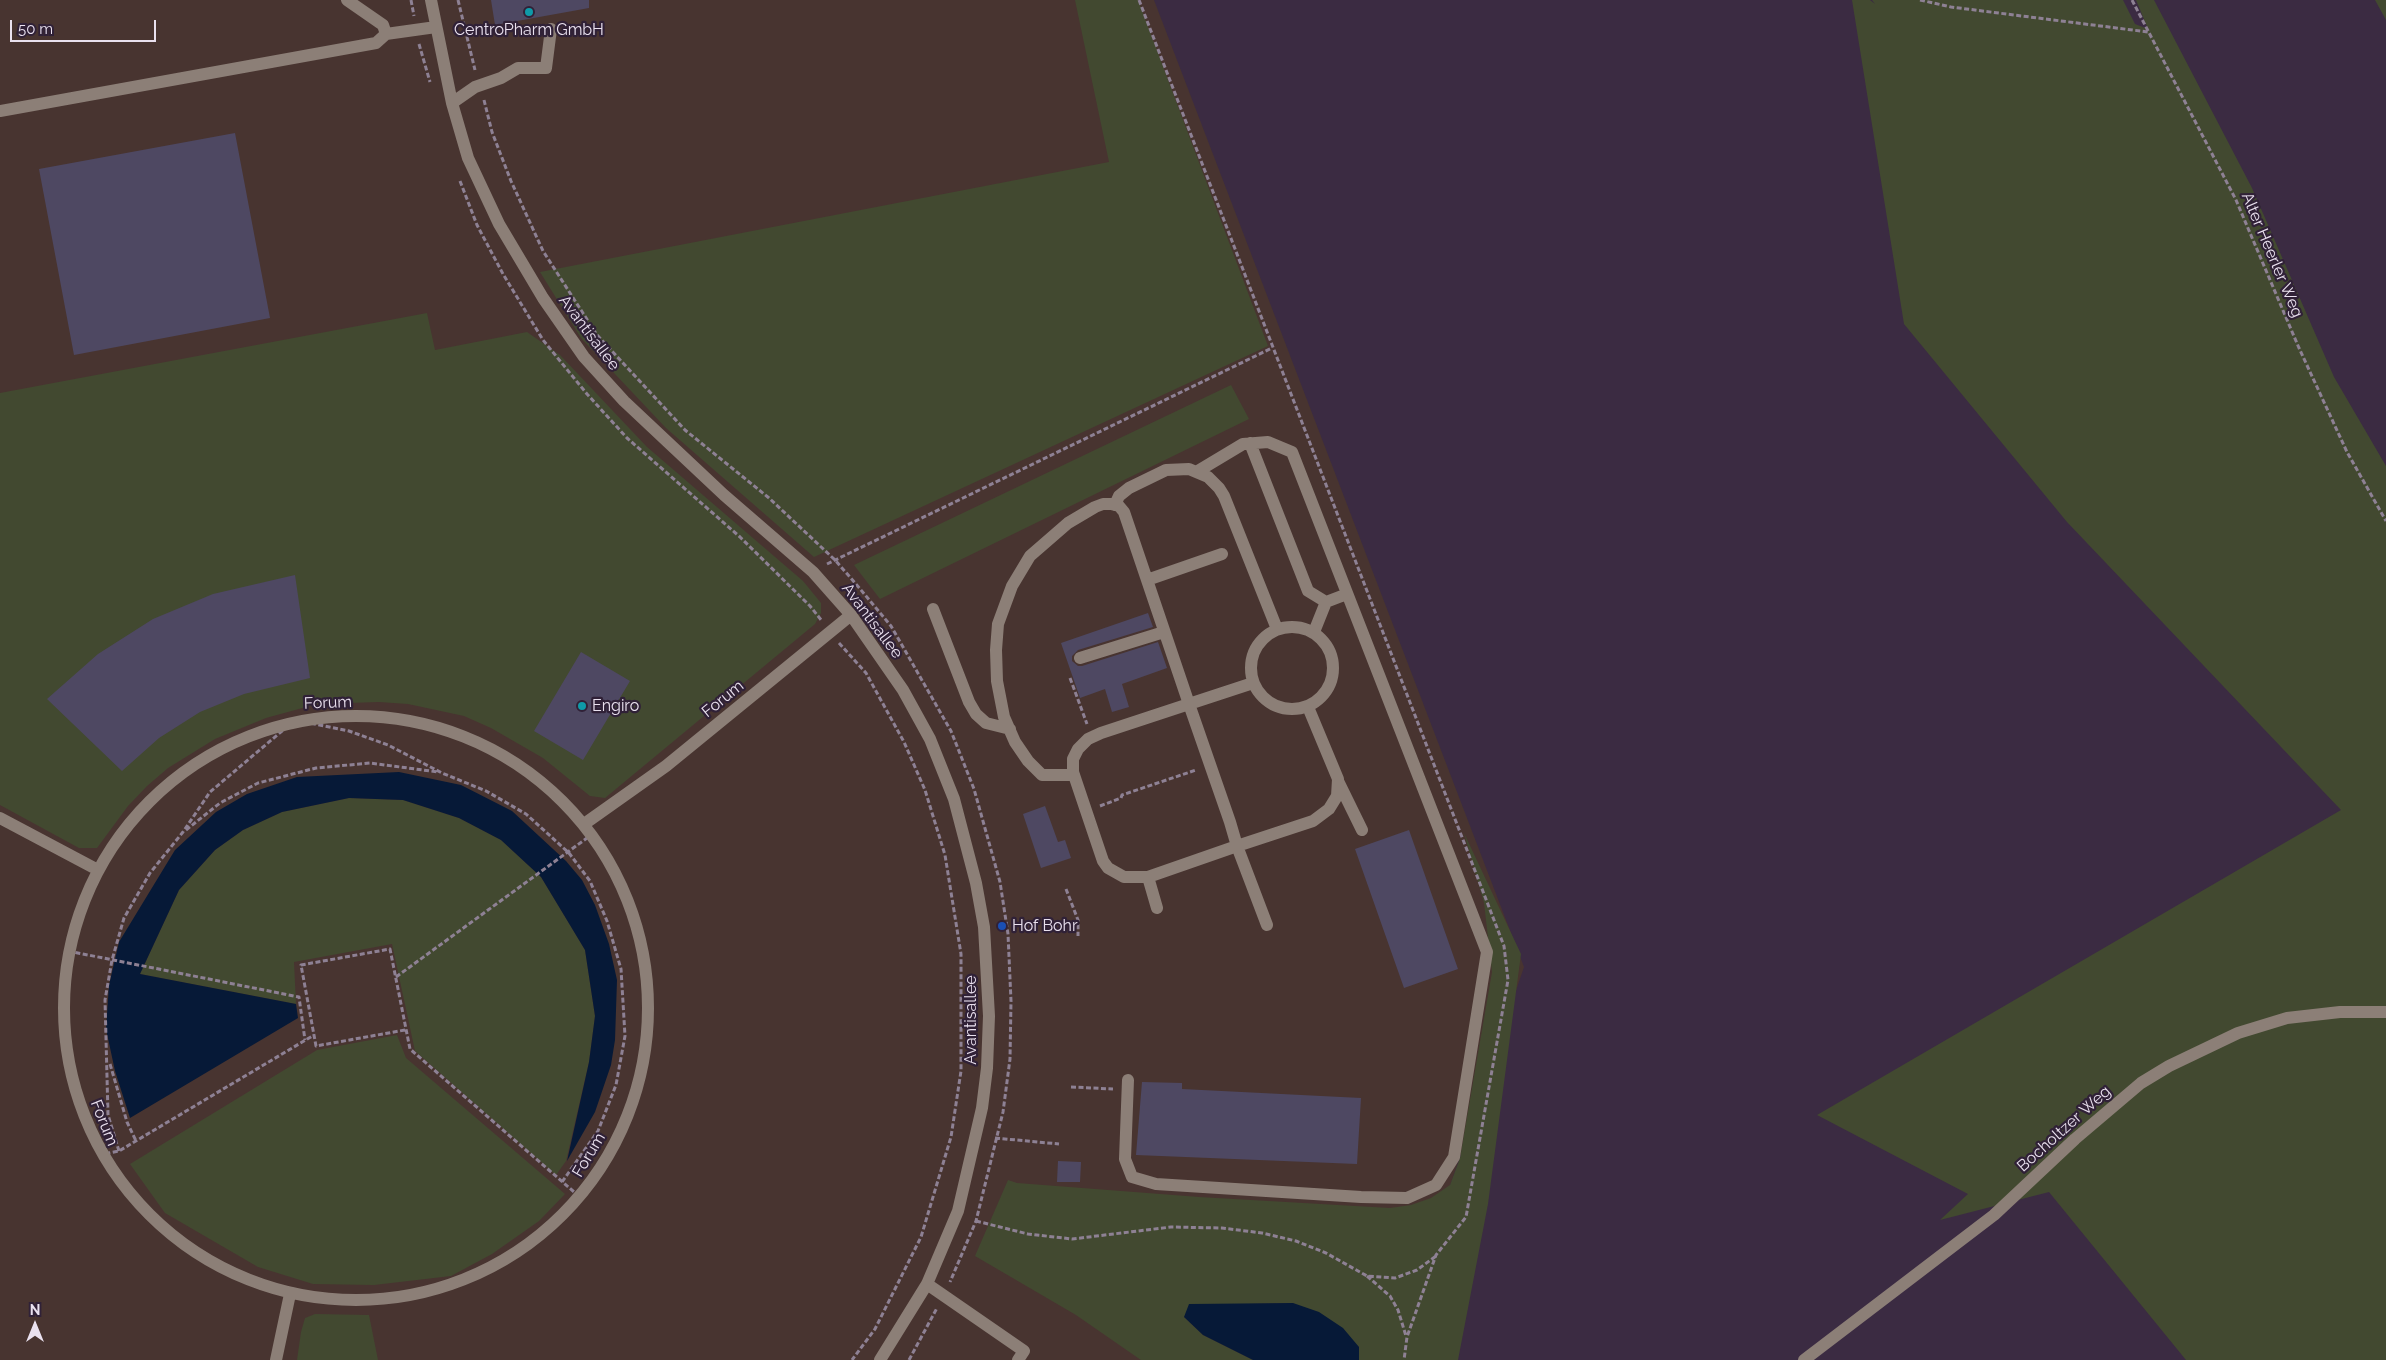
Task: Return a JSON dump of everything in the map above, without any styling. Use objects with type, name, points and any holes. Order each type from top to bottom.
[{"type":"street","points":[[347,0],[383,25],[386,34]]},
{"type":"street","name":"Avantisallee","points":[[431,0],[452,103],[468,158],[498,224],[543,298],[584,357],[624,402],[675,451],[812,572],[851,614],[902,690],[930,739],[954,799],[974,874],[984,927],[989,1016],[987,1068],[977,1134],[958,1211],[927,1284],[880,1360]]},
{"type":"street","points":[[0,111],[376,43],[386,34],[436,27]]},
{"type":"street","points":[[452,103],[475,87],[501,78],[518,68],[546,68],[551,29]]},
{"type":"street","points":[[1128,1080],[1125,1159],[1132,1177],[1156,1184],[1361,1197],[1407,1198],[1436,1185],[1454,1157],[1487,952],[1434,825],[1292,452],[1268,442],[1243,444],[1198,471]]},
{"type":"street","points":[[1250,443],[1308,591],[1326,602]]},
{"type":"street","points":[[1115,505],[1119,496],[1129,488],[1166,470],[1176,468],[1198,471],[1220,488],[1277,629]]},
{"type":"street","points":[[1074,775],[1042,775],[1028,762],[1010,729],[1004,717],[997,681],[996,650],[998,624],[1012,586],[1030,556],[1068,523],[1103,504],[1115,505],[1124,512],[1237,846],[1267,925]]},
{"type":"street","points":[[1147,580],[1222,554]]},
{"type":"street","points":[[1314,632],[1326,602],[1347,594]]},
{"type":"street","points":[[933,609],[969,702],[976,714],[986,722],[1010,729]]},
{"type":"street","name":"Forum","points":[[591,828],[851,614]]},
{"type":"street","points":[[1293,626],[1314,632],[1322,638],[1332,652],[1334,668],[1331,684],[1322,698],[1308,707],[1292,710],[1276,706],[1262,697],[1253,683],[1250,667],[1254,651],[1263,638],[1277,629],[1293,626]]},
{"type":"street","points":[[1080,658],[1164,632]]},
{"type":"street","points":[[1253,683],[1092,737],[1078,749],[1073,759],[1074,775],[1097,844],[1108,868],[1124,877],[1148,877],[1313,821],[1329,810],[1341,807],[1354,811]]},
{"type":"street","points":[[1308,707],[1362,830]]},
{"type":"street","name":"Forum","points":[[314,718],[390,718],[436,727],[490,748],[541,781],[591,828],[631,910],[642,952],[649,1015],[643,1065],[630,1114],[608,1159],[581,1198],[528,1244],[483,1273],[422,1292],[370,1300],[290,1294],[234,1272],[190,1248],[140,1206],[116,1182],[98,1155],[75,1095],[65,1045],[64,991],[68,951],[79,911],[98,870],[124,831],[154,794],[202,758],[256,732],[294,720],[314,718]]},
{"type":"street","points":[[1329,810],[1337,796],[1338,779]]},
{"type":"street","points":[[0,818],[98,870]]},
{"type":"street","points":[[1148,877],[1157,908]]},
{"type":"street","name":"Bocholtzer Weg","points":[[1804,1360],[1994,1215],[2075,1139],[2141,1083],[2169,1066],[2238,1033],[2287,1018],[2340,1012],[2386,1012]]},
{"type":"street","points":[[927,1284],[1024,1351],[1018,1360]]},
{"type":"street","points":[[276,1360],[290,1294]]},
{"type":"path","points":[[411,0],[416,30],[430,84]]},
{"type":"path","points":[[1920,0],[1951,7],[2149,32]]},
{"type":"path","name":"Alter Heerler Weg","points":[[2132,0],[2236,200],[2299,348],[2348,452],[2386,521]]},
{"type":"path","points":[[458,177],[477,225],[503,274],[543,340],[587,394],[627,438],[740,537],[810,606],[866,673],[904,742],[924,790],[946,855],[962,954],[961,1071],[951,1137],[921,1237],[875,1329],[852,1360]]},
{"type":"path","points":[[812,572],[1272,348]]},
{"type":"path","points":[[1070,678],[1092,737]]},
{"type":"path","points":[[119,1151],[108,1115],[105,1000],[112,960],[124,918],[150,873],[183,832],[210,792],[294,720],[349,731],[388,745],[442,773],[486,791],[526,814],[568,853],[590,882],[607,921],[621,969],[625,1036],[616,1085],[598,1131],[562,1182]]},
{"type":"path","points":[[183,832],[220,803],[258,783],[316,768],[370,763],[442,773]]},
{"type":"path","points":[[1095,808],[1121,798],[1122,795],[1210,766]]},
{"type":"path","points":[[395,977],[568,853],[591,828]]},
{"type":"path","points":[[1066,889],[1078,920],[1078,936]]},
{"type":"path","points":[[405,1030],[316,1046],[301,965],[390,949],[410,1050],[581,1198]]},
{"type":"path","points":[[68,951],[299,997],[305,1040]]},
{"type":"path","points":[[98,1155],[119,1151],[314,1034]]},
{"type":"path","points":[[108,1058],[127,1122],[136,1141]]},
{"type":"path","points":[[1071,1087],[1113,1089],[1113,1097]]},
{"type":"path","points":[[977,1134],[1026,1142],[1059,1144]]},
{"type":"path","points":[[976,1221],[1028,1234],[1072,1238],[1171,1227],[1222,1228],[1262,1233],[1296,1242],[1326,1253],[1366,1276],[1390,1296],[1398,1310],[1407,1337]]},
{"type":"path","points":[[1366,1276],[1395,1278],[1417,1270],[1436,1255]]},
{"type":"shaded area","points":[[0,0],[1154,0],[1524,967],[1391,1360],[0,1360]]},
{"type":"green space","points":[[1075,0],[1138,0],[1268,346],[814,557],[666,428],[581,338],[540,272],[1109,162]]},
{"type":"green space","points":[[1852,0],[1870,0],[1875,4],[1872,0],[2123,0],[2135,24],[2148,29],[2136,0],[2154,0],[2252,188],[2334,377],[2386,466],[2386,1360],[2186,1360],[2049,1192],[1940,1220],[1968,1194],[1817,1115],[2341,810],[2067,522],[1904,324]]},
{"type":"green space","points":[[2375,0],[2386,0],[2386,20]]},
{"type":"green space","points":[[427,313],[435,350],[527,332],[560,355],[647,447],[803,581],[821,603],[821,613],[815,624],[605,798],[590,796],[543,758],[491,728],[464,716],[408,704],[379,702],[317,704],[266,718],[215,739],[168,768],[147,786],[128,806],[97,848],[79,848],[0,805],[0,393]]},
{"type":"green space","points":[[1231,385],[1249,419],[880,599],[854,565]]},
{"type":"green space","points":[[349,798],[403,800],[459,818],[501,840],[541,877],[585,950],[595,1016],[589,1062],[566,1161],[556,1175],[415,1051],[392,944],[294,962],[296,1004],[140,974],[179,890],[215,850],[243,830],[282,812]]},
{"type":"green space","points":[[1464,833],[1521,954],[1488,1204],[1458,1360],[1359,1360],[1359,1347],[1293,1303],[1249,1304],[1184,1317],[1203,1335],[1253,1360],[1141,1360],[1076,1315],[975,1256],[1008,1180],[1017,1183],[1199,1197],[1390,1208],[1411,1205],[1431,1198],[1450,1185],[1460,1158],[1492,972],[1484,903]]},
{"type":"green space","points":[[397,1035],[406,1058],[565,1194],[539,1221],[492,1254],[451,1276],[374,1285],[313,1284],[258,1267],[165,1213],[130,1164],[317,1050]]},
{"type":"green space","points":[[315,1314],[369,1315],[378,1360],[297,1360],[305,1318]]},
{"type":"water","points":[[399,772],[461,785],[512,811],[566,861],[582,880],[595,905],[609,944],[617,980],[615,1040],[611,1065],[595,1112],[567,1161],[589,1062],[595,1016],[585,950],[541,877],[501,840],[459,818],[403,800],[349,798],[282,812],[243,830],[215,850],[179,890],[140,974],[296,1004],[298,1018],[130,1118],[115,1071],[106,1029],[109,985],[119,942],[175,850],[216,812],[247,794],[297,777]]},
{"type":"water","points":[[1293,1303],[1319,1312],[1343,1328],[1359,1347],[1359,1360],[1253,1360],[1203,1335],[1184,1317],[1189,1304]]},
{"type":"building","name":"CentroPharm GmbH","points":[[491,0],[589,0],[589,8],[495,25]]},
{"type":"building","points":[[235,133],[270,318],[74,355],[39,169]]},
{"type":"building","points":[[295,575],[310,678],[244,694],[200,712],[159,738],[122,771],[47,699],[98,654],[153,619],[213,594]]},
{"type":"building","points":[[1148,613],[1153,627],[1078,650],[1072,656],[1072,661],[1078,666],[1082,666],[1158,642],[1167,668],[1122,684],[1129,707],[1112,712],[1105,689],[1080,698],[1061,643]]},
{"type":"building","name":"Engiro","points":[[581,652],[630,681],[583,760],[534,731]]},
{"type":"building","points":[[1045,806],[1058,842],[1065,840],[1071,858],[1041,868],[1023,814]]},
{"type":"building","points":[[1409,830],[1458,969],[1404,988],[1355,849]]},
{"type":"building","points":[[1142,1082],[1182,1083],[1182,1089],[1361,1098],[1357,1164],[1136,1155]]},
{"type":"building","points":[[1058,1161],[1081,1162],[1080,1182],[1057,1182]]},
{"type":"place","name":"CentroPharm GmbH","points":[[529,12]]},
{"type":"place","name":"Engiro","points":[[582,706]]},
{"type":"place","name":"Hof Bohr","points":[[1002,926]]}]
